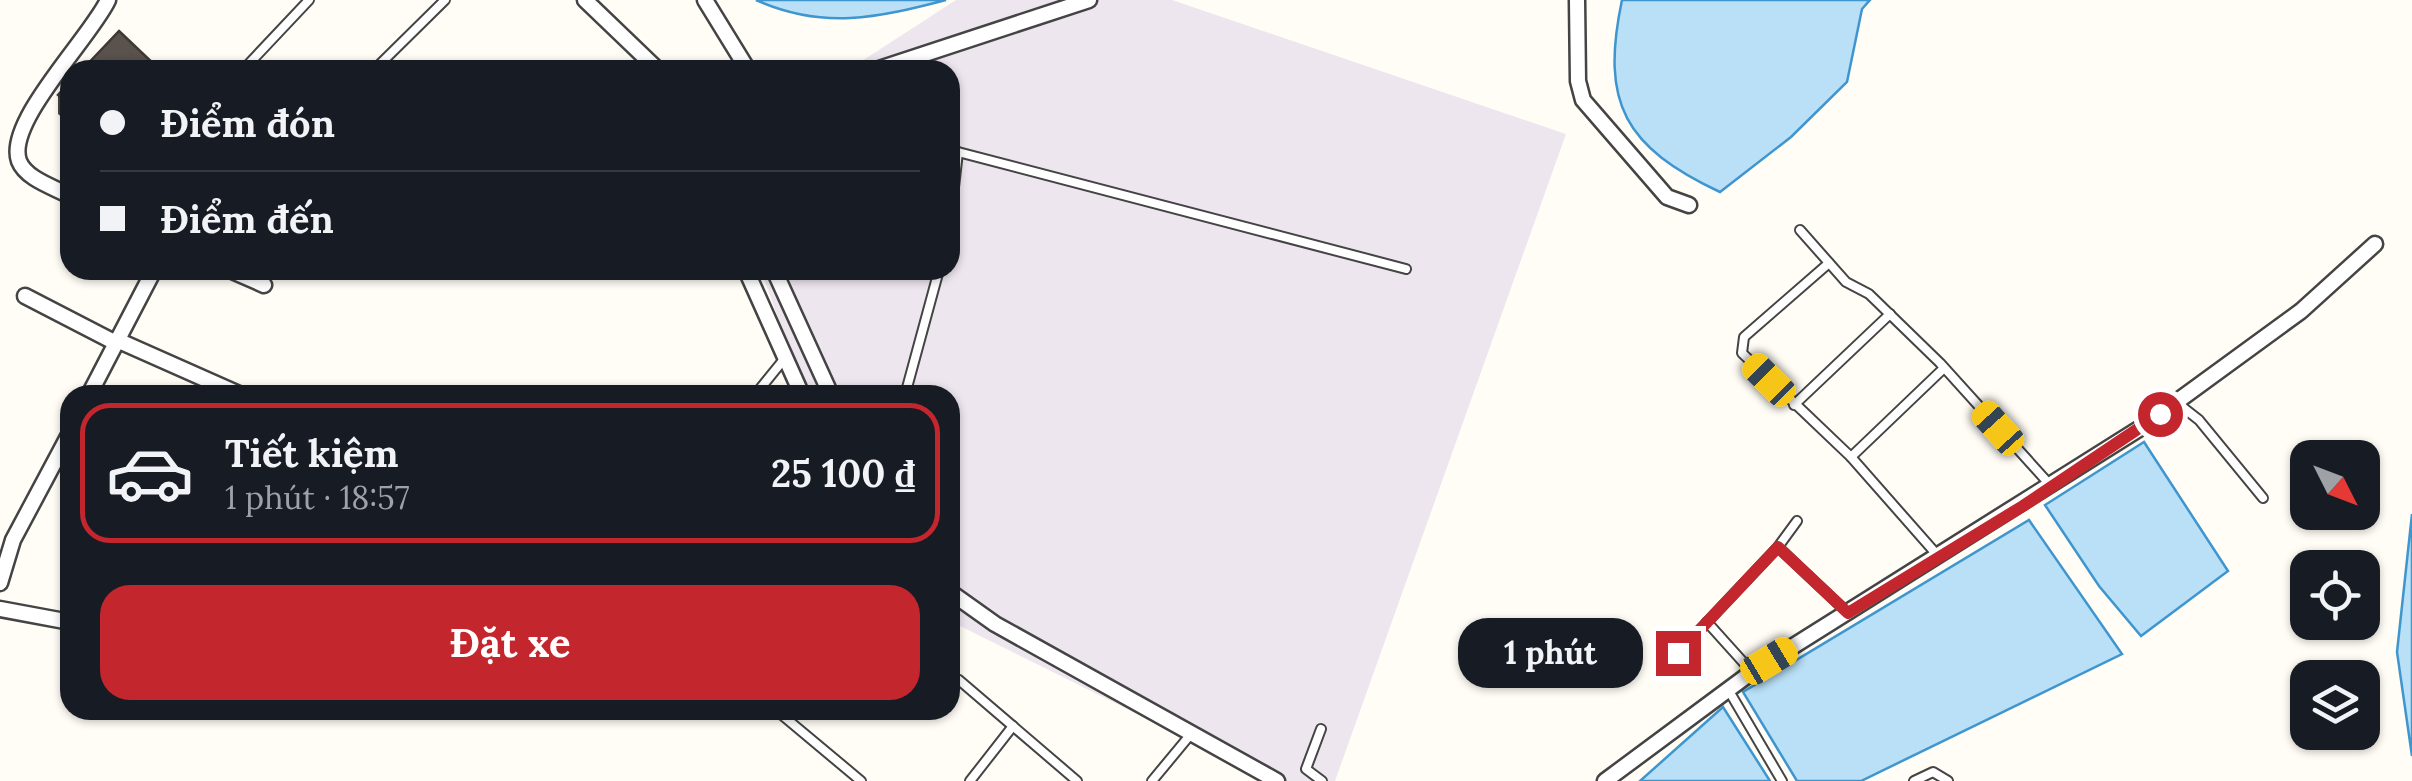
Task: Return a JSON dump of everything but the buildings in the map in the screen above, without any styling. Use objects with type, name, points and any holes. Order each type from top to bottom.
[{"type":"street","points":[[69,60],[100,19],[108,0]]},
{"type":"street","points":[[585,0],[648,60]]},
{"type":"street","points":[[705,0],[742,60]]},
{"type":"street","points":[[906,60],[1088,0]]},
{"type":"street","points":[[1577,0],[1578,81],[1583,100],[1668,197],[1689,205]]},
{"type":"street","points":[[60,73],[35,106],[19,140],[18,159],[28,174],[60,191]]},
{"type":"street","points":[[1605,781],[1752,672],[2052,487],[2176,402],[2301,311],[2376,244]]},
{"type":"street","points":[[95,385],[149,280]]},
{"type":"street","points":[[251,280],[264,286]]},
{"type":"street","points":[[750,280],[797,385]]},
{"type":"street","points":[[779,280],[827,385]]},
{"type":"street","points":[[25,296],[117,342],[218,385]]},
{"type":"street","points":[[0,583],[12,540],[60,456]]},
{"type":"street","points":[[960,599],[995,624],[1277,781]]},
{"type":"street","points":[[0,609],[60,620]]},
{"type":"lane","points":[[252,60],[309,0]]},
{"type":"lane","points":[[384,60],[445,0]]},
{"type":"lane","points":[[960,152],[1406,270]]},
{"type":"lane","points":[[1800,230],[1829,263],[1890,314],[1944,368],[2052,487]]},
{"type":"lane","points":[[1829,263],[1740,343],[1744,356],[1851,457],[1939,558]]},
{"type":"lane","points":[[908,385],[936,280]]},
{"type":"lane","points":[[1794,405],[1890,314]]},
{"type":"lane","points":[[763,385],[785,358]]},
{"type":"lane","points":[[1851,457],[1944,368]]},
{"type":"lane","points":[[2176,402],[2199,420],[2263,498]]},
{"type":"lane","points":[[1678,653],[1778,547],[1796,520]]},
{"type":"lane","points":[[1778,547],[1848,613]]},
{"type":"lane","points":[[1706,622],[1752,672]]},
{"type":"lane","points":[[960,681],[1077,781]]},
{"type":"lane","points":[[1729,691],[1782,781]]},
{"type":"lane","points":[[788,720],[861,781]]},
{"type":"lane","points":[[970,781],[1013,726]]},
{"type":"lane","points":[[1321,729],[1306,769],[1322,781]]},
{"type":"lane","points":[[1152,781],[1192,734]]},
{"type":"lane","points":[[1914,781],[1933,772],[1948,781]]},
{"type":"shaded area","points":[[956,0],[1172,0],[1566,134],[1335,781],[1272,781],[960,626],[960,385],[801,385],[765,280],[960,280],[960,60],[863,60]]},
{"type":"water","points":[[756,0],[946,0],[873,16],[827,18]]},
{"type":"water","points":[[1622,0],[1870,0],[1862,9],[1847,82],[1791,137],[1720,192],[1662,158],[1641,139],[1627,118],[1618,95],[1615,68]]},
{"type":"water","points":[[2144,442],[2228,571],[2141,636],[2099,586],[2045,505]]},
{"type":"water","points":[[2412,514],[2412,756],[2397,652]]},
{"type":"water","points":[[2029,520],[2122,654],[1861,781],[1797,781],[1743,692]]},
{"type":"water","points":[[1723,707],[1770,781],[1640,781]]},
{"type":"route","points":[[1678,653],[1778,547],[1848,613],[2023,506],[2160,414]]}]
